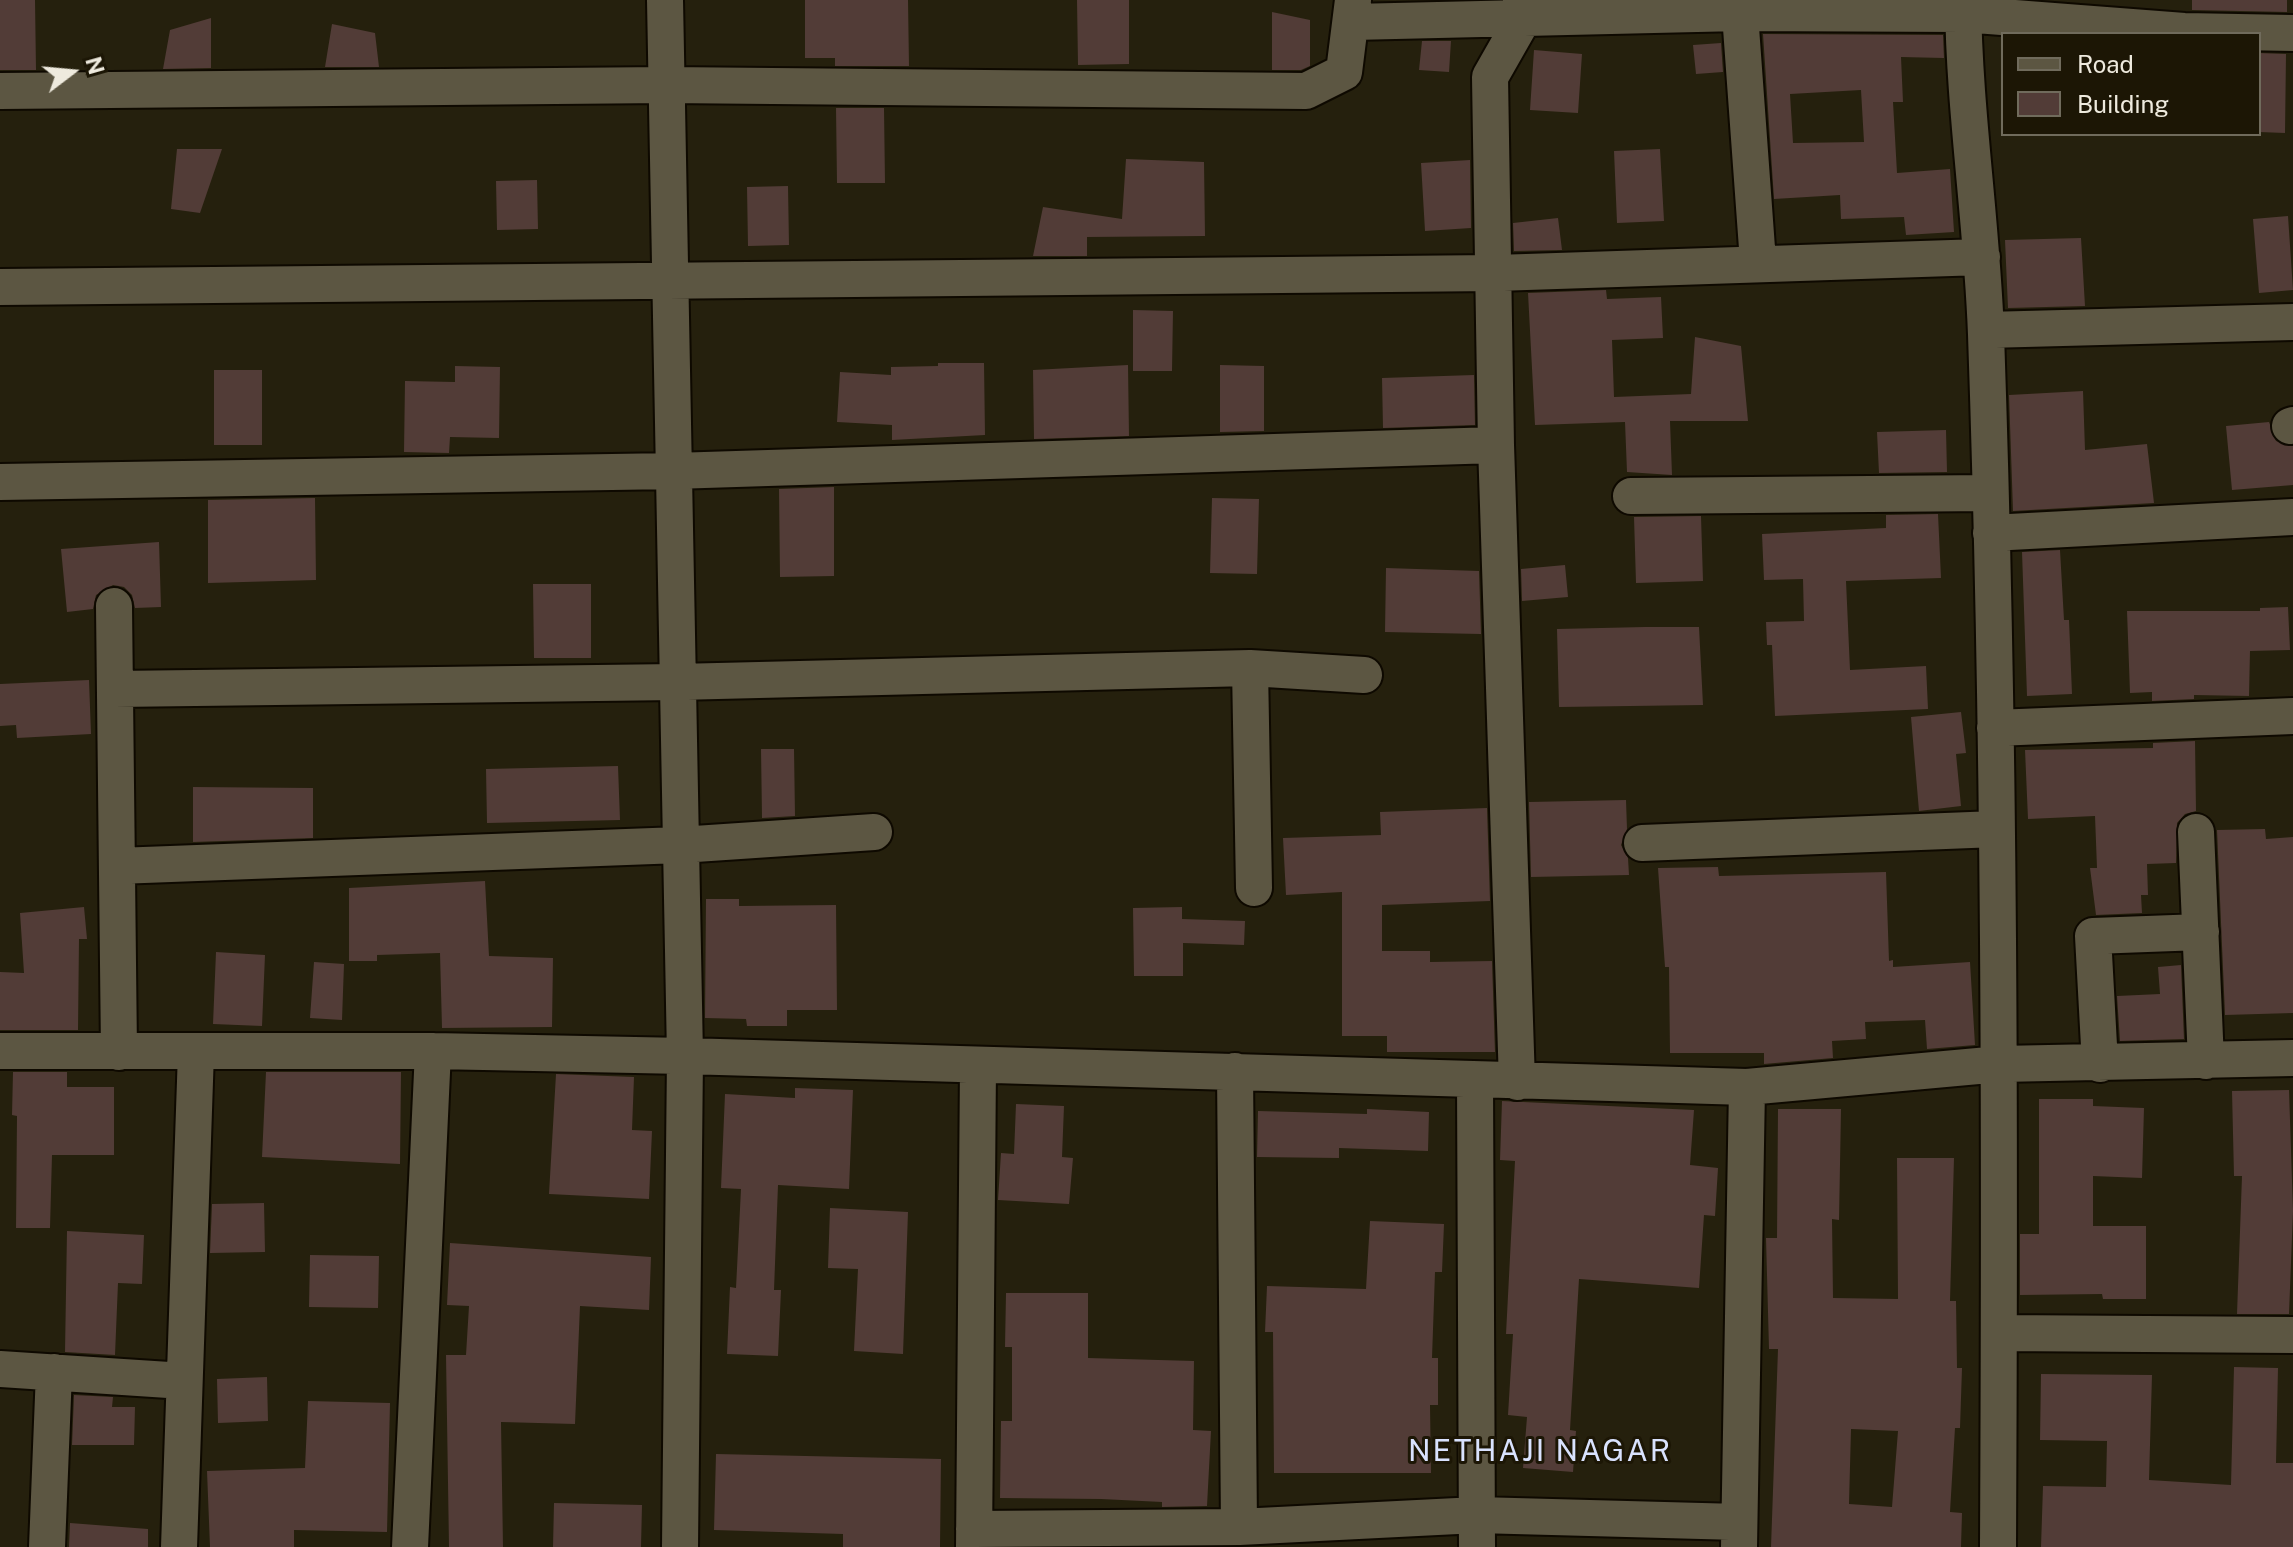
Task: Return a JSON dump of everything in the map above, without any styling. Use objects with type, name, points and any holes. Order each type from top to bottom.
[{"type":"street","points":[[665,0],[685,1056],[680,1547]]},
{"type":"street","points":[[1739,7],[1758,262]]},
{"type":"street","points":[[0,91],[666,85],[1306,91],[1344,72],[1353,11],[1963,7],[2079,19],[2184,22],[2293,33]]},
{"type":"street","points":[[1963,7],[1986,330],[1991,533],[2000,1064],[1998,1547]]},
{"type":"street","points":[[1517,1082],[1496,445],[1496,273],[1490,77],[1522,10]]},
{"type":"street","points":[[0,287],[1496,273],[1982,257]]},
{"type":"street","points":[[1986,330],[2293,322]]},
{"type":"street","points":[[0,482],[673,471],[1496,445]]},
{"type":"street","points":[[1631,496],[1990,493]]},
{"type":"street","points":[[1991,533],[2293,517]]},
{"type":"street","points":[[114,606],[119,1052]]},
{"type":"street","points":[[1250,668],[1254,888]]},
{"type":"street","points":[[115,689],[677,682],[1250,668],[1364,675]]},
{"type":"street","points":[[1995,728],[2293,716]]},
{"type":"street","points":[[1642,843],[1996,829]]},
{"type":"street","points":[[117,866],[680,845],[874,832]]},
{"type":"street","points":[[2196,832],[2206,1061]]},
{"type":"street","points":[[2100,1064],[2093,936],[2201,932]]},
{"type":"street","points":[[0,1051],[433,1051],[685,1056],[1747,1087],[2000,1064],[2293,1058]]},
{"type":"street","points":[[410,1547],[433,1051]]},
{"type":"street","points":[[179,1547],[196,1052]]},
{"type":"street","points":[[978,1066],[974,1538],[1150,1537],[1239,1527],[1739,1534],[1747,1087]]},
{"type":"street","points":[[1235,1071],[1239,1527]]},
{"type":"street","points":[[1475,1081],[1477,1531]]},
{"type":"street","points":[[1999,1333],[2293,1335]]},
{"type":"street","points":[[0,1369],[184,1381]]},
{"type":"street","points":[[47,1547],[54,1372]]},
{"type":"building","points":[[0,0],[35,0],[36,70],[0,70]]},
{"type":"building","points":[[805,0],[908,0],[909,66],[835,66],[835,58],[805,58]]},
{"type":"building","points":[[1077,0],[1129,0],[1129,64],[1078,65]]},
{"type":"building","points":[[2192,0],[2287,0],[2287,12],[2192,10]]},
{"type":"building","points":[[1272,12],[1310,20],[1310,66],[1301,70],[1272,70]]},
{"type":"building","points":[[211,18],[211,68],[163,69],[170,30]]},
{"type":"building","points":[[332,24],[375,33],[379,67],[325,67]]},
{"type":"building","points":[[1763,34],[1943,35],[1944,58],[1901,57],[1903,102],[1893,102],[1897,173],[1950,169],[1954,232],[1906,235],[1904,217],[1841,219],[1840,195],[1774,199]],"holes":[[[1861,90],[1864,142],[1793,143],[1790,94]]]},
{"type":"building","points":[[1422,41],[1451,41],[1449,72],[1419,70]]},
{"type":"building","points":[[1721,43],[1723,72],[1696,74],[1693,45]]},
{"type":"building","points":[[1534,50],[1582,54],[1578,113],[1530,110]]},
{"type":"building","points":[[2261,53],[2286,54],[2285,133],[2261,132]]},
{"type":"building","points":[[836,108],[884,108],[885,183],[837,183]]},
{"type":"building","points":[[177,149],[222,149],[200,213],[171,209]]},
{"type":"building","points":[[1660,149],[1664,221],[1617,223],[1614,151]]},
{"type":"building","points":[[1126,159],[1204,162],[1205,236],[1087,237],[1087,256],[1033,256],[1043,207],[1122,219]]},
{"type":"building","points":[[1470,160],[1471,228],[1425,231],[1421,163]]},
{"type":"building","points":[[537,180],[538,229],[497,230],[496,181]]},
{"type":"building","points":[[788,186],[789,245],[748,246],[747,187]]},
{"type":"building","points":[[2288,216],[2293,290],[2259,293],[2253,219]]},
{"type":"building","points":[[1558,218],[1562,250],[1514,251],[1513,223]]},
{"type":"building","points":[[2081,238],[2085,306],[2008,308],[2005,240]]},
{"type":"building","points":[[1606,290],[1607,299],[1661,297],[1663,338],[1612,340],[1614,397],[1691,394],[1695,337],[1741,346],[1748,421],[1670,421],[1672,475],[1627,472],[1625,422],[1535,425],[1528,293]]},
{"type":"building","points":[[1133,310],[1173,311],[1172,371],[1133,371]]},
{"type":"building","points":[[938,363],[984,363],[985,435],[892,440],[892,425],[837,422],[840,372],[891,375],[891,367],[938,366]]},
{"type":"building","points":[[1128,365],[1129,436],[1034,439],[1033,370]]},
{"type":"building","points":[[1220,365],[1264,366],[1264,431],[1220,432]]},
{"type":"building","points":[[455,366],[500,367],[499,438],[450,437],[449,453],[404,452],[405,381],[455,382]]},
{"type":"building","points":[[214,370],[262,370],[262,445],[214,445]]},
{"type":"building","points":[[1474,375],[1475,425],[1383,428],[1382,378]]},
{"type":"building","points":[[2083,391],[2085,450],[2147,444],[2154,503],[2013,511],[2009,395]]},
{"type":"building","points":[[2269,422],[2276,441],[2293,446],[2293,485],[2232,490],[2226,426]]},
{"type":"building","points":[[1946,430],[1947,472],[1879,473],[1877,432]]},
{"type":"building","points":[[834,487],[834,576],[780,577],[779,489]]},
{"type":"building","points":[[315,498],[316,580],[208,583],[208,500]]},
{"type":"building","points":[[1212,498],[1259,499],[1257,574],[1210,573]]},
{"type":"building","points":[[1938,514],[1941,578],[1846,581],[1850,670],[1926,666],[1928,709],[1775,716],[1772,645],[1767,645],[1766,622],[1804,621],[1803,579],[1764,580],[1762,534],[1886,528],[1886,515]]},
{"type":"building","points":[[1701,516],[1703,581],[1636,583],[1634,517]]},
{"type":"building","points":[[159,542],[161,607],[135,608],[132,595],[124,587],[113,585],[96,595],[93,609],[67,612],[61,549]]},
{"type":"building","points":[[2060,550],[2064,620],[2069,620],[2072,694],[2027,696],[2022,552]]},
{"type":"building","points":[[1565,565],[1568,597],[1522,601],[1521,569]]},
{"type":"building","points":[[1386,568],[1479,571],[1481,634],[1385,632]]},
{"type":"building","points":[[533,584],[591,584],[591,658],[534,658]]},
{"type":"building","points":[[2288,607],[2290,650],[2250,651],[2249,696],[2194,695],[2194,699],[2152,701],[2152,692],[2130,693],[2127,611],[2260,611],[2260,608]]},
{"type":"building","points":[[1699,627],[1703,705],[1559,707],[1557,629]]},
{"type":"building","points":[[89,680],[91,734],[17,738],[16,725],[0,726],[0,684]]},
{"type":"building","points":[[1961,712],[1966,753],[1956,754],[1961,806],[1919,811],[1911,717]]},
{"type":"building","points":[[2195,741],[2196,811],[2185,814],[2177,823],[2176,863],[2147,864],[2148,895],[2141,895],[2142,913],[2096,915],[2090,868],[2097,868],[2095,816],[2028,819],[2025,750],[2153,748],[2153,743]]},
{"type":"building","points":[[761,749],[794,749],[795,816],[762,818]]},
{"type":"building","points":[[618,766],[620,820],[487,823],[486,769]]},
{"type":"building","points":[[193,787],[313,788],[313,838],[193,842]]},
{"type":"building","points":[[1626,800],[1627,829],[1621,845],[1628,858],[1629,875],[1531,877],[1529,802]]},
{"type":"building","points":[[1487,808],[1490,901],[1382,905],[1382,951],[1430,951],[1430,962],[1492,961],[1495,1052],[1387,1052],[1387,1036],[1342,1036],[1342,892],[1286,895],[1283,838],[1381,835],[1380,812]]},
{"type":"building","points":[[2265,829],[2266,839],[2293,837],[2293,1013],[2225,1015],[2217,830]]},
{"type":"building","points":[[1718,867],[1719,876],[1886,872],[1889,961],[1893,960],[1893,967],[1970,962],[1975,1045],[1927,1049],[1925,1020],[1865,1022],[1866,1039],[1832,1041],[1833,1058],[1764,1064],[1764,1053],[1670,1053],[1669,967],[1665,967],[1658,868]]},
{"type":"building","points":[[485,881],[489,956],[553,958],[552,1027],[442,1028],[440,953],[377,955],[377,961],[349,961],[349,888]]},
{"type":"building","points":[[706,899],[739,899],[739,906],[836,905],[837,1010],[787,1010],[787,1026],[747,1026],[746,1019],[705,1018]]},
{"type":"building","points":[[84,907],[87,939],[79,939],[78,1030],[0,1030],[0,972],[24,973],[20,913]]},
{"type":"building","points":[[1182,907],[1182,919],[1245,921],[1244,945],[1183,943],[1183,976],[1134,976],[1133,908]]},
{"type":"building","points":[[216,952],[265,955],[262,1026],[213,1024]]},
{"type":"building","points":[[314,962],[344,964],[342,1020],[310,1018]]},
{"type":"building","points":[[2181,965],[2184,1039],[2120,1041],[2117,996],[2160,994],[2158,967]]},
{"type":"building","points":[[13,1072],[67,1072],[67,1087],[114,1087],[114,1155],[52,1155],[50,1228],[16,1228],[17,1116],[12,1115]]},
{"type":"building","points":[[266,1072],[401,1072],[400,1164],[262,1157]]},
{"type":"building","points":[[556,1074],[634,1077],[632,1130],[652,1131],[649,1199],[549,1194]]},
{"type":"building","points":[[795,1088],[853,1090],[849,1189],[778,1185],[774,1290],[781,1290],[778,1356],[727,1354],[730,1287],[736,1288],[741,1189],[721,1188],[725,1094],[795,1098]]},
{"type":"building","points":[[2289,1090],[2293,1211],[2289,1314],[2237,1314],[2242,1176],[2234,1176],[2232,1091]]},
{"type":"building","points":[[2039,1099],[2093,1099],[2093,1106],[2144,1108],[2142,1178],[2093,1176],[2093,1226],[2146,1226],[2146,1299],[2103,1299],[2102,1294],[2020,1295],[2020,1234],[2039,1234]]},
{"type":"building","points":[[1502,1101],[1694,1110],[1690,1165],[1718,1168],[1715,1216],[1704,1215],[1699,1288],[1579,1279],[1570,1430],[1576,1431],[1573,1472],[1523,1468],[1527,1417],[1508,1415],[1513,1334],[1506,1334],[1515,1161],[1500,1160]]},
{"type":"building","points":[[1016,1104],[1064,1106],[1062,1157],[1073,1158],[1069,1204],[998,1200],[1001,1153],[1014,1154]]},
{"type":"building","points":[[1367,1109],[1429,1112],[1428,1151],[1339,1148],[1339,1158],[1257,1157],[1258,1111],[1367,1114]]},
{"type":"building","points":[[1778,1109],[1841,1109],[1839,1220],[1832,1219],[1833,1298],[1898,1299],[1897,1158],[1954,1158],[1950,1301],[1956,1301],[1957,1368],[1962,1368],[1960,1428],[1955,1428],[1950,1512],[1962,1513],[1961,1547],[1771,1547],[1778,1349],[1769,1349],[1766,1238],[1777,1238]],"holes":[[[1851,1429],[1898,1431],[1892,1507],[1849,1504]]]},
{"type":"building","points":[[264,1203],[265,1252],[210,1253],[212,1204]]},
{"type":"building","points":[[830,1208],[908,1212],[903,1354],[854,1351],[858,1269],[828,1268]]},
{"type":"building","points":[[1370,1221],[1444,1224],[1442,1272],[1435,1272],[1432,1358],[1438,1358],[1438,1405],[1430,1405],[1431,1473],[1274,1473],[1273,1332],[1265,1332],[1267,1286],[1366,1289]]},
{"type":"building","points":[[67,1231],[144,1235],[142,1284],[118,1283],[115,1355],[65,1352]]},
{"type":"building","points":[[450,1243],[651,1257],[649,1310],[580,1306],[575,1424],[501,1422],[503,1547],[449,1547],[446,1355],[466,1355],[469,1306],[447,1305]]},
{"type":"building","points":[[310,1255],[379,1256],[378,1308],[309,1307]]},
{"type":"building","points":[[1006,1293],[1088,1293],[1088,1358],[1194,1361],[1193,1430],[1211,1431],[1207,1506],[1162,1507],[1162,1502],[1101,1499],[1000,1498],[1001,1421],[1012,1421],[1012,1347],[1005,1347]]},
{"type":"building","points":[[2234,1367],[2278,1368],[2276,1463],[2293,1463],[2293,1547],[2041,1547],[2043,1486],[2106,1487],[2107,1441],[2040,1440],[2041,1374],[2152,1375],[2149,1480],[2231,1485]]},
{"type":"building","points":[[267,1377],[268,1421],[218,1423],[217,1379]]},
{"type":"building","points":[[74,1395],[113,1397],[112,1407],[135,1407],[134,1445],[72,1445]]},
{"type":"building","points":[[308,1401],[390,1403],[387,1532],[294,1530],[294,1547],[210,1547],[207,1471],[305,1468]]},
{"type":"building","points":[[716,1454],[941,1459],[940,1547],[843,1547],[843,1534],[714,1530]]},
{"type":"building","points":[[554,1503],[642,1505],[641,1547],[553,1547]]},
{"type":"building","points":[[70,1523],[148,1529],[148,1547],[69,1547]]},
{"type":"district","name":"NETHAJI NAGAR","points":[[1540,1452]]}]
